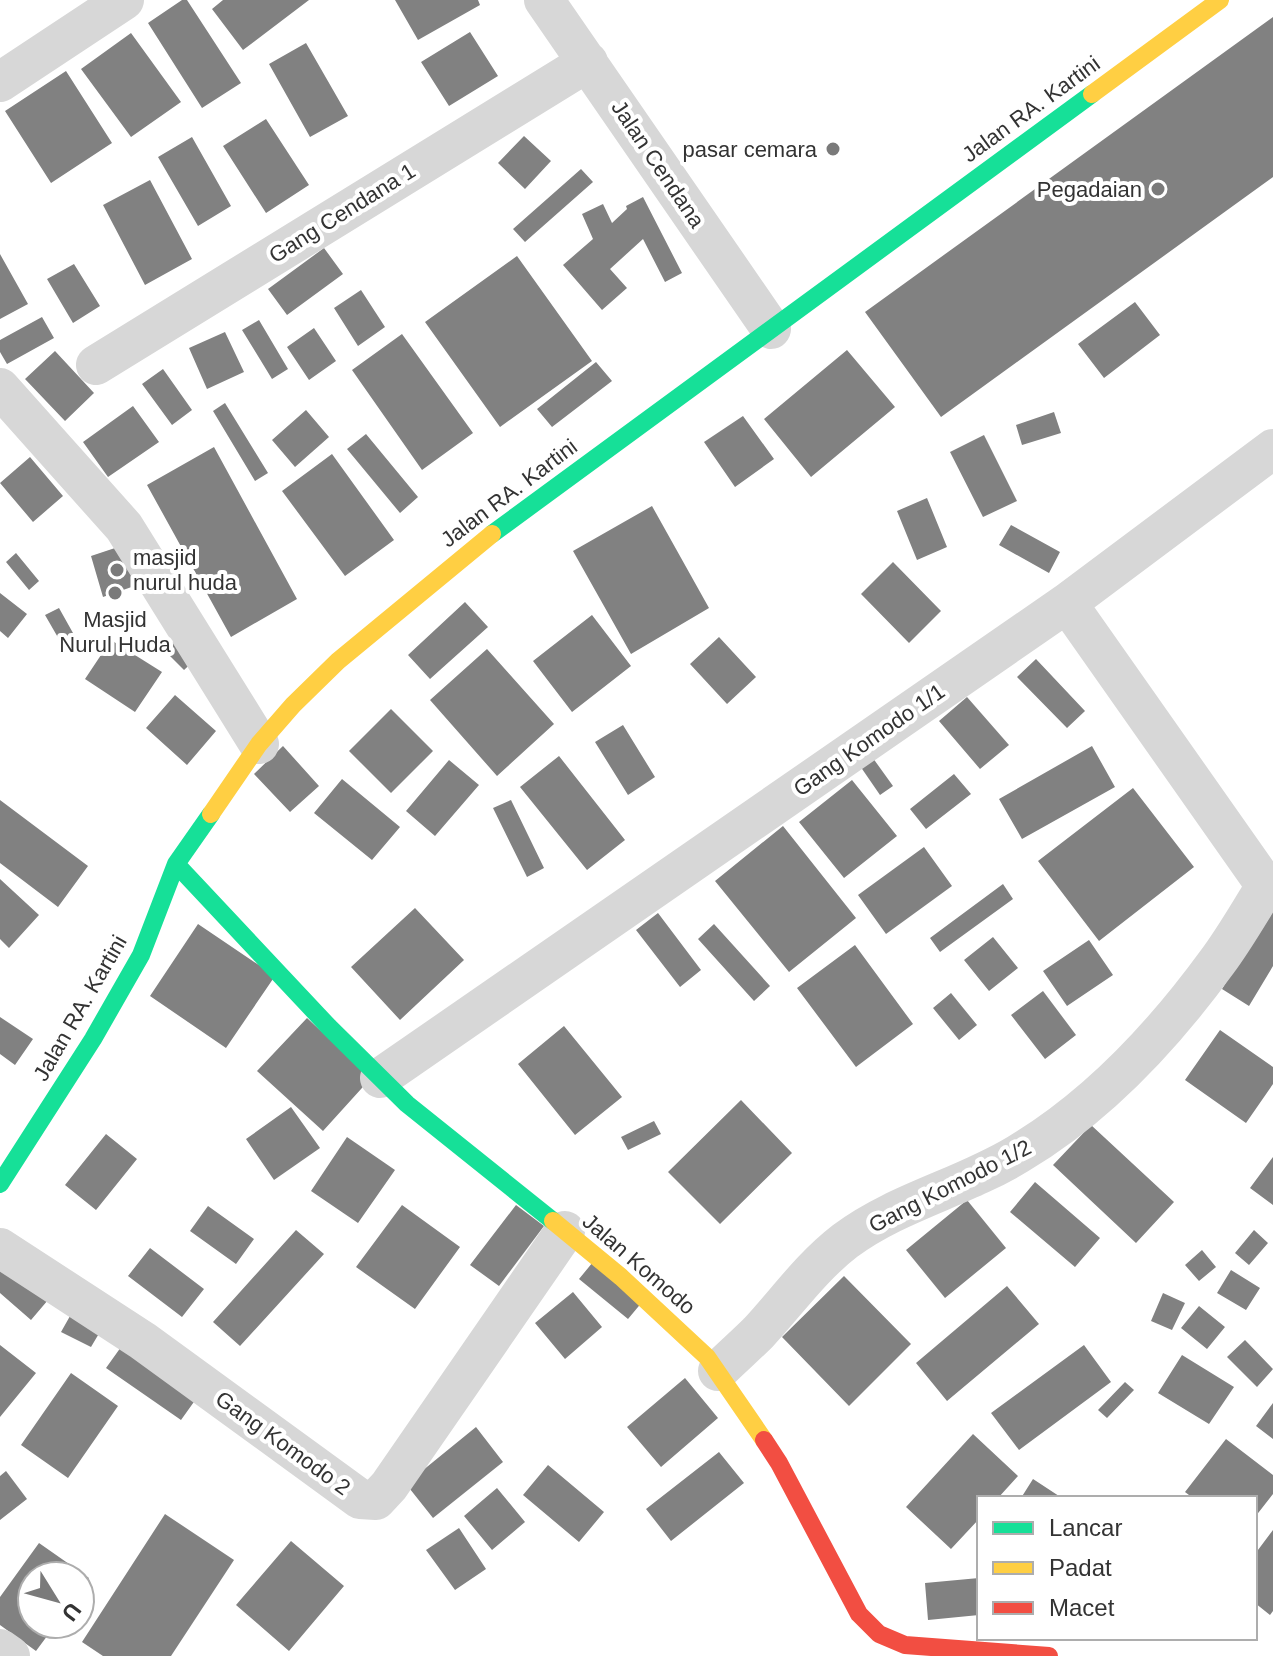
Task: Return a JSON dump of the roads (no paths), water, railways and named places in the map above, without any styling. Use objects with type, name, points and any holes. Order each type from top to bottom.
[{"type":"street","points":[[0,82],[124,0]]},
{"type":"street","name":"Jalan Cendana","points":[[544,0],[771,329]]},
{"type":"street","name":"Jalan RA. Kartini","points":[[0,1184],[93,1039],[141,955],[176,864],[259,744],[338,661],[482,541],[1220,0]]},
{"type":"street","name":"Gang Cendana 1","points":[[96,365],[588,62]]},
{"type":"street","points":[[0,388],[124,527],[259,744]]},
{"type":"street","name":"Gang Komodo 1/1","points":[[380,1078],[1067,603],[1273,449]]},
{"type":"street","points":[[1067,603],[1270,888]]},
{"type":"street","name":"Jalan Komodo","points":[[176,864],[329,1027],[407,1104],[621,1277],[707,1357],[779,1463],[859,1614],[871,1629],[887,1640],[905,1645],[1049,1656]]},
{"type":"street","name":"Gang Komodo 1/2","points":[[718,1371],[759,1332],[816,1266],[845,1242],[892,1212],[1016,1155],[1095,1098],[1134,1060],[1218,962],[1270,888]]},
{"type":"street","name":"Gang Komodo 2","points":[[0,1248],[143,1341],[360,1499],[376,1500],[389,1486],[565,1231]]},
{"type":"street","points":[[0,1649],[10,1656]]},
{"type":"place","name":"pasar cemara","points":[[833,149]]},
{"type":"place","name":"Pegadaian","points":[[1158,189]]},
{"type":"place","name":"masjid nurul huda","points":[[117,570]]},
{"type":"place","name":"Masjid Nurul Huda","points":[[115,593]]}]
